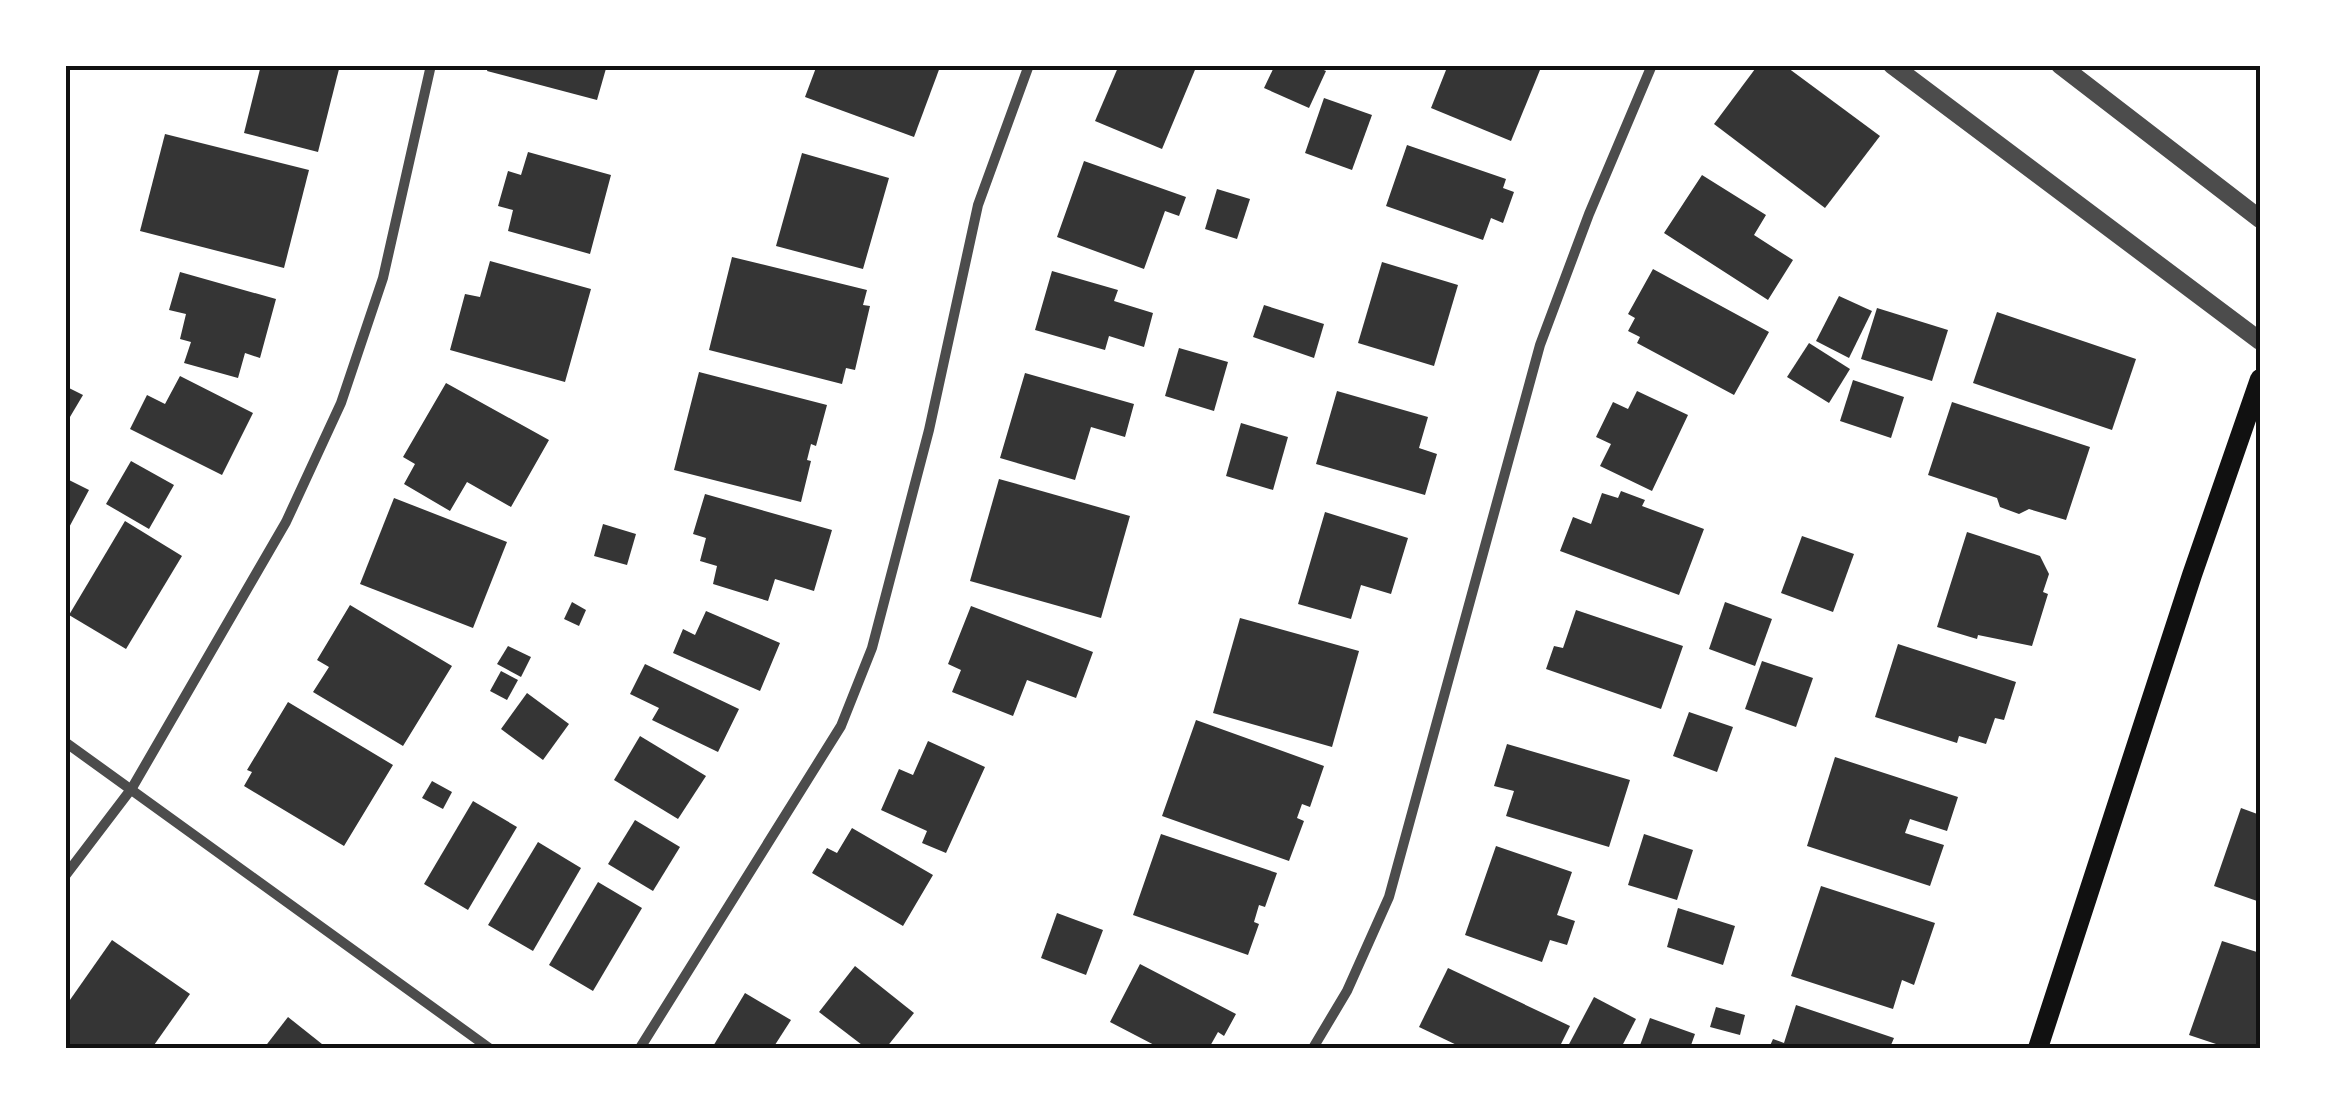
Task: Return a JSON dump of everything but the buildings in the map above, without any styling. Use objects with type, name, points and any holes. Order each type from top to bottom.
[{"type":"main road","points":[[2038,1048],[2192,575],[2260,380]]},
{"type":"street","points":[[65,876],[132,788],[286,522],[341,402],[382,278],[431,65]]},
{"type":"street","points":[[640,1048],[841,726],[854,695],[872,648],[928,430],[978,205],[1029,65]]},
{"type":"street","points":[[1313,1048],[1347,991],[1388,898],[1540,345],[1589,214],[1652,65]]},
{"type":"street","points":[[1892,65],[2260,340]]},
{"type":"street","points":[[2060,65],[2260,219]]},
{"type":"street","points":[[65,742],[489,1048]]}]
